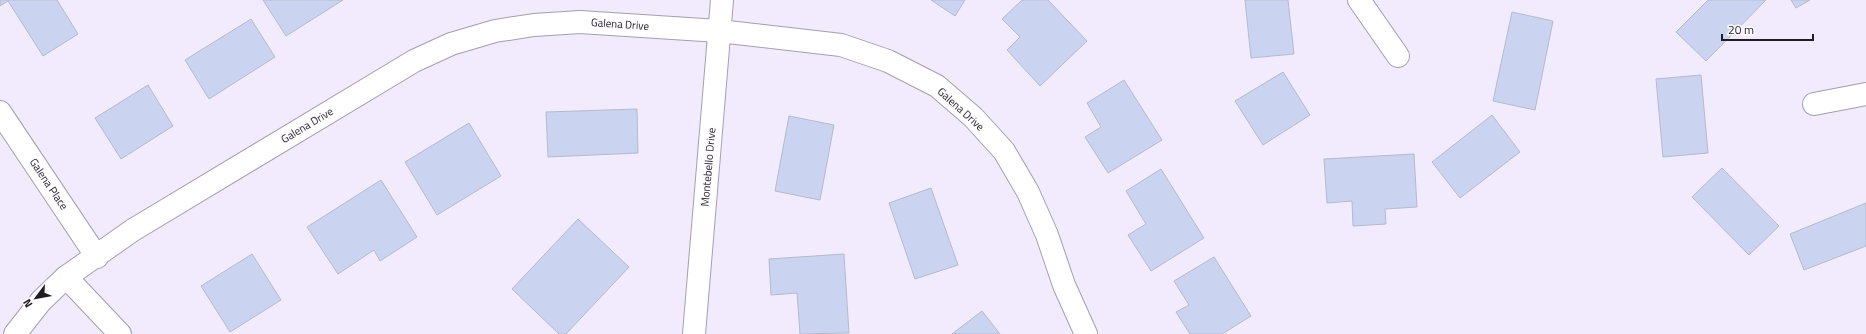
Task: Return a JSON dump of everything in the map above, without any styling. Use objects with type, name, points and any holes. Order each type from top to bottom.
[{"type":"street","name":"Montebello Drive","points":[[694,334],[722,0]]},
{"type":"street","points":[[1359,0],[1398,56]]},
{"type":"street","name":"Galena Drive","points":[[15,334],[41,301],[66,277],[134,230],[414,61],[451,44],[495,31],[534,25],[580,22],[719,30],[841,45],[888,61],[937,86],[973,117],[1004,151],[1032,200],[1047,235],[1064,286],[1086,334]]},
{"type":"street","points":[[1814,104],[1866,94]]},
{"type":"street","name":"Galena Place","points":[[0,112],[97,257]]},
{"type":"street","points":[[66,277],[120,334]]},
{"type":"building","points":[[0,0],[57,0],[78,34],[43,56],[8,1],[0,6]]},
{"type":"building","points":[[263,0],[343,0],[286,36]]},
{"type":"building","points":[[931,0],[965,0],[955,16]]},
{"type":"building","points":[[1022,0],[1048,0],[1087,41],[1040,86],[1007,50],[1020,37],[1002,19]]},
{"type":"building","points":[[1245,0],[1288,0],[1294,54],[1251,58]]},
{"type":"building","points":[[1708,0],[1766,0],[1706,61],[1676,32]]},
{"type":"building","points":[[1791,0],[1810,0],[1796,8]]},
{"type":"building","points":[[1512,12],[1553,21],[1535,110],[1493,101]]},
{"type":"building","points":[[251,19],[275,57],[209,99],[185,60]]},
{"type":"building","points":[[1283,72],[1310,115],[1263,145],[1235,101]]},
{"type":"building","points":[[1701,75],[1708,153],[1663,157],[1656,79]]},
{"type":"building","points":[[1124,80],[1162,140],[1108,173],[1085,137],[1101,127],[1087,103]]},
{"type":"building","points":[[148,85],[173,126],[121,159],[95,118]]},
{"type":"building","points":[[637,109],[638,153],[548,157],[546,112]]},
{"type":"building","points":[[1492,115],[1520,152],[1460,198],[1432,162]]},
{"type":"building","points":[[789,116],[834,125],[820,200],[775,191]]},
{"type":"building","points":[[469,123],[501,176],[437,215],[405,162]]},
{"type":"building","points":[[1414,154],[1417,207],[1385,209],[1386,224],[1353,226],[1352,201],[1327,203],[1324,159]]},
{"type":"building","points":[[1722,168],[1779,226],[1749,255],[1692,197]]},
{"type":"building","points":[[1161,169],[1204,238],[1151,271],[1128,235],[1146,224],[1126,191]]},
{"type":"building","points":[[381,180],[417,237],[380,261],[374,250],[338,274],[307,227]]},
{"type":"building","points":[[931,188],[958,265],[915,279],[889,203]]},
{"type":"building","points":[[1866,203],[1866,246],[1804,270],[1790,234]]},
{"type":"building","points":[[578,219],[629,267],[566,334],[559,334],[512,289]]},
{"type":"building","points":[[252,254],[281,300],[230,332],[201,286]]},
{"type":"building","points":[[844,254],[849,333],[800,334],[797,293],[771,295],[769,259]]},
{"type":"building","points":[[1214,257],[1251,316],[1222,334],[1190,334],[1176,312],[1189,305],[1174,281]]},
{"type":"building","points":[[982,311],[1000,334],[952,334]]}]
